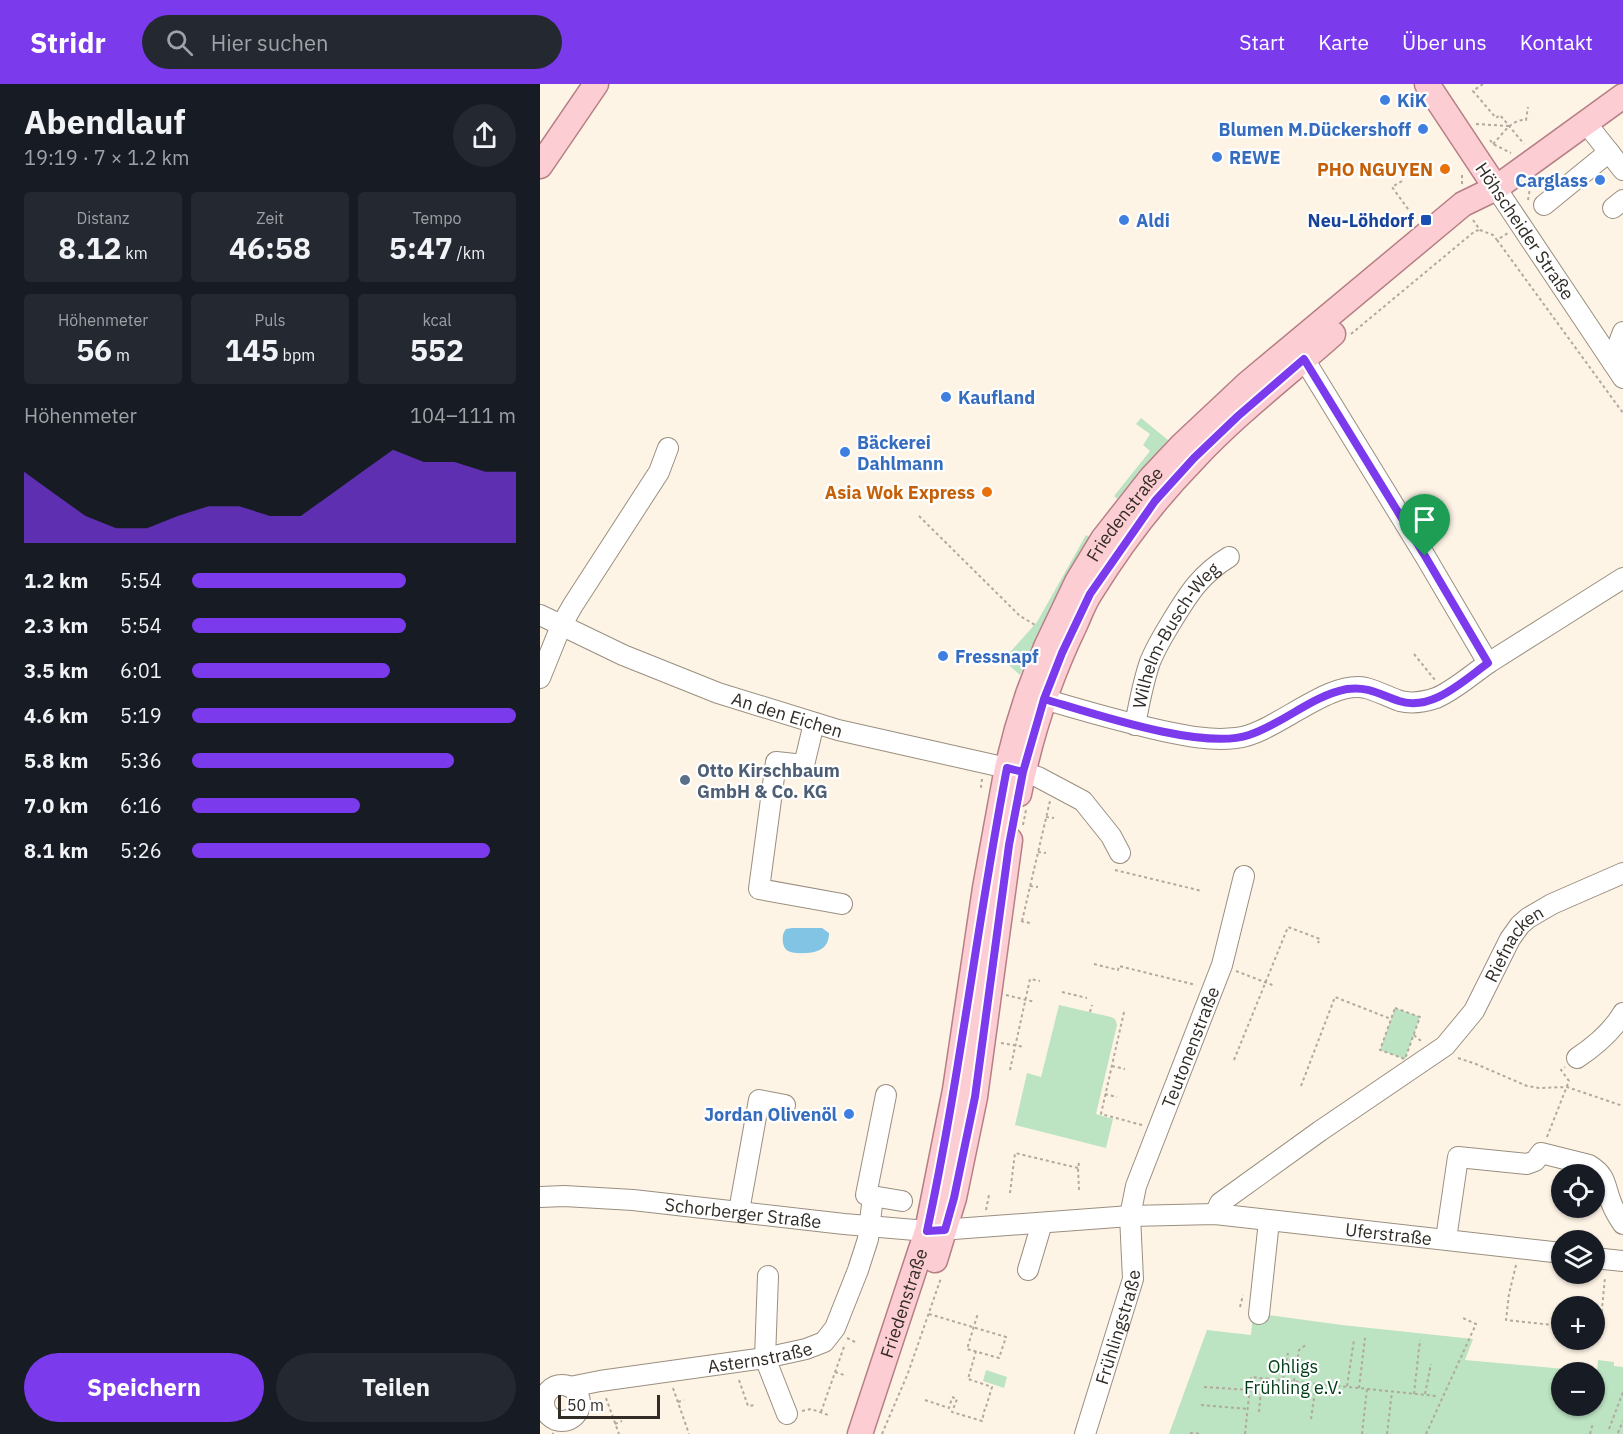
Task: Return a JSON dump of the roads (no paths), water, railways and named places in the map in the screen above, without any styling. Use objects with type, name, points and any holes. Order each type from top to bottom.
[{"type":"main road","points":[[540,166],[596,84]]},
{"type":"main road","name":"Höhscheider Straße","points":[[1427,84],[1496,188]]},
{"type":"main road","name":"Friedenstraße","points":[[1015,770],[1017,729],[1046,647],[1077,582],[1103,539],[1151,478],[1182,445],[1247,384],[1463,204],[1496,188],[1623,96]]},
{"type":"main road","name":"Friedenstraße","points":[[876,1434],[936,1231],[985,888],[1015,770],[1062,653],[1090,594],[1149,509],[1194,458],[1223,430],[1470,216],[1496,188]]},
{"type":"main road","name":"Friedenstraße","points":[[860,1434],[936,1231]]},
{"type":"street","points":[[1586,123],[1623,170]]},
{"type":"street","points":[[1544,205],[1609,152]]},
{"type":"street","name":"Höhscheider Straße","points":[[1496,188],[1618,370]]},
{"type":"street","points":[[1618,370],[1615,353],[1623,332]]},
{"type":"street","points":[[1304,359],[1429,562],[1488,663]]},
{"type":"street","points":[[540,678],[561,626],[660,472],[668,448]]},
{"type":"street","name":"Wilhelm-Busch-Weg","points":[[1134,725],[1147,673],[1159,642],[1191,590],[1204,575],[1229,557]]},
{"type":"street","points":[[1044,699],[1134,725],[1213,739],[1238,738],[1257,732],[1339,691],[1365,688],[1406,703],[1430,700],[1446,693],[1488,663],[1623,578]]},
{"type":"street","name":"An den Eichen","points":[[540,615],[623,655],[718,693],[814,723],[1038,777],[1083,801],[1111,836],[1118,862]]},
{"type":"street","points":[[814,723],[804,765],[776,762],[759,889],[842,904]]},
{"type":"street","name":"Riefnacken","points":[[1215,1214],[1220,1203],[1320,1131],[1445,1046],[1474,1011],[1506,945],[1520,924],[1552,904],[1623,873]]},
{"type":"street","name":"Teutonenstraße","points":[[1130,1216],[1136,1186],[1222,965],[1244,876]]},
{"type":"street","points":[[1577,1058],[1608,1034],[1623,1013]]},
{"type":"street","name":"Asternstraße","points":[[570,1387],[765,1358],[824,1342],[832,1334],[840,1319],[867,1239],[873,1196],[867,1195],[886,1095]]},
{"type":"street","points":[[739,1211],[759,1100],[785,1105]]},
{"type":"street","points":[[1446,1239],[1458,1157],[1527,1164],[1535,1161],[1541,1153],[1589,1165],[1596,1169],[1605,1180],[1611,1203],[1623,1224]]},
{"type":"street","points":[[873,1196],[902,1201]]},
{"type":"street","name":"Schorberger Straße","points":[[540,1197],[633,1200],[869,1226],[936,1231]]},
{"type":"street","name":"Uferstraße","points":[[936,1231],[1130,1216],[1215,1214],[1551,1252]]},
{"type":"street","name":"Frühlingstraße","points":[[1085,1434],[1133,1279],[1130,1216]]},
{"type":"street","points":[[1259,1314],[1269,1221]]},
{"type":"street","points":[[1028,1270],[1042,1223]]},
{"type":"street","points":[[768,1276],[765,1358],[787,1414]]},
{"type":"water","points":[[822,928],[829,933],[829,938],[823,948],[816,951],[792,952],[784,947],[783,934],[786,929]]},
{"type":"place","name":"KiK","points":[[1385,100]]},
{"type":"place","name":"Blumen M.Dückershoff","points":[[1423,129]]},
{"type":"place","name":"REWE","points":[[1217,157]]},
{"type":"place","name":"PHO NGUYEN","points":[[1445,169]]},
{"type":"place","name":"Carglass","points":[[1600,180]]},
{"type":"place","name":"Aldi","points":[[1124,220]]},
{"type":"place","name":"Neu-Löhdorf","points":[[1426,220]]},
{"type":"place","name":"Kaufland","points":[[946,397]]},
{"type":"place","name":"Bäckerei Dahlmann","points":[[845,452]]},
{"type":"place","name":"Asia Wok Express","points":[[987,492]]},
{"type":"place","name":"Fressnapf","points":[[943,656]]},
{"type":"place","name":"Otto Kirschbaum GmbH & Co. KG","points":[[685,780]]},
{"type":"place","name":"Jordan Olivenöl","points":[[849,1114]]},
{"type":"park label","name":"Ohligs Frühling e.V.","points":[[1293,1376]]}]
